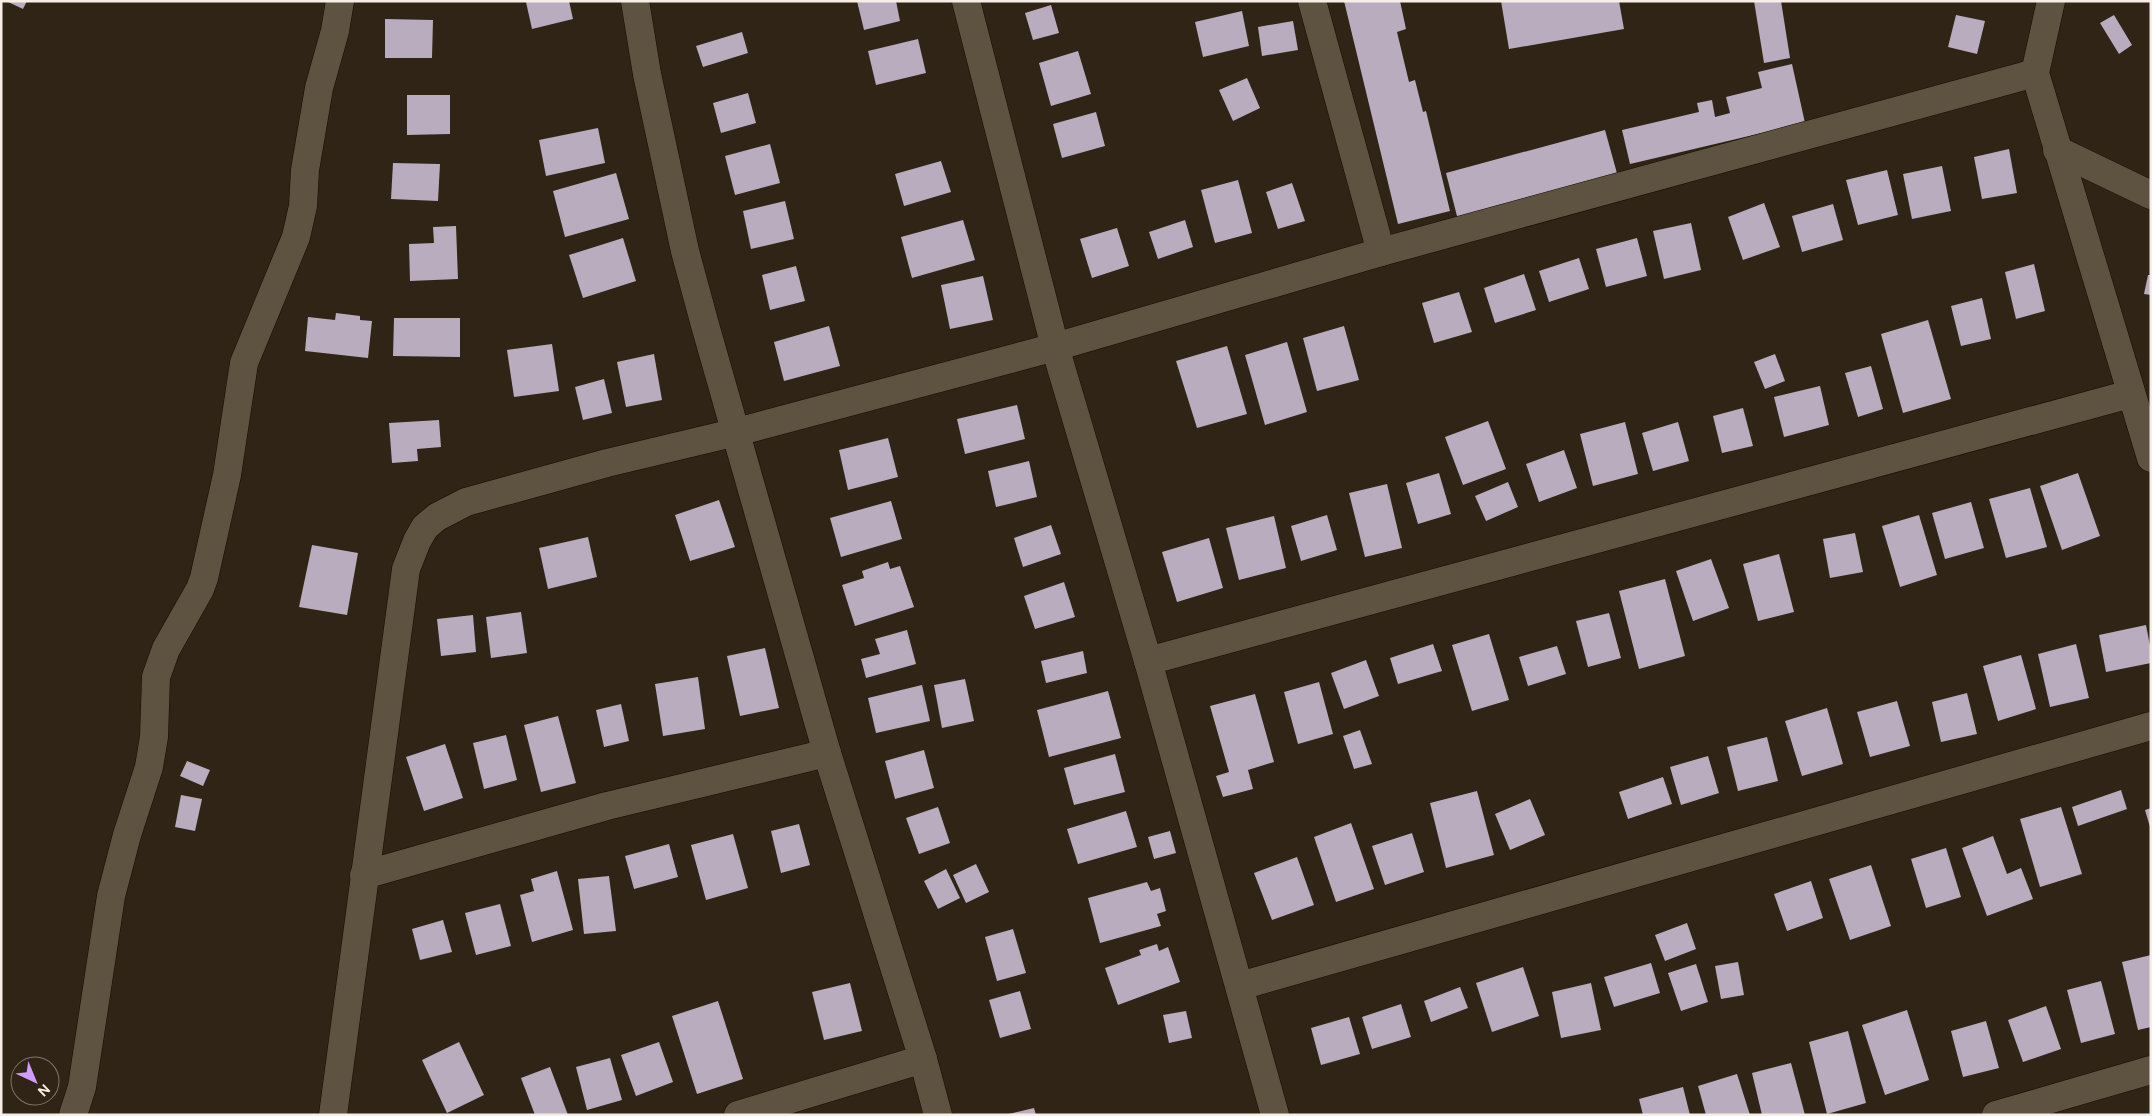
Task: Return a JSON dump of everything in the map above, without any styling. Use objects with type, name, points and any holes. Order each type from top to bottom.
[{"type":"street","points":[[73,1115],[82,1088],[111,896],[127,835],[149,766],[154,737],[156,677],[166,649],[200,589],[204,578],[227,475],[244,363],[296,237],[303,206],[305,170],[319,88],[335,31],[340,1]]},
{"type":"street","points":[[635,1],[647,74],[685,251],[827,753],[923,1059],[938,1115]]},
{"type":"street","points":[[966,1],[1055,348],[1148,662],[1240,986],[1274,1115]]},
{"type":"street","points":[[1312,1],[1380,252]]},
{"type":"street","points":[[2051,1],[2035,73],[2130,394],[2151,458]]},
{"type":"street","points":[[333,1115],[406,569],[417,541],[425,527],[437,517],[466,502],[607,463],[737,432],[1055,348],[1380,252],[2035,73]]},
{"type":"street","points":[[2058,150],[2151,196]]},
{"type":"street","points":[[1148,662],[2130,394]]},
{"type":"street","points":[[1240,986],[2151,726]]},
{"type":"street","points":[[364,875],[607,806],[827,753]]},
{"type":"street","points":[[738,1115],[923,1059]]},
{"type":"street","points":[[1996,1115],[2151,1070]]},
{"type":"building","points":[[6,1],[27,1],[23,9]]},
{"type":"building","points":[[569,1],[573,19],[532,29],[526,2]]},
{"type":"building","points":[[857,1],[896,1],[900,21],[864,30]]},
{"type":"building","points":[[1344,1],[1400,1],[1406,29],[1397,32],[1409,82],[1415,80],[1423,112],[1426,111],[1450,211],[1398,224]]},
{"type":"building","points":[[1501,1],[1619,1],[1624,29],[1509,49]]},
{"type":"building","points":[[1754,1],[1781,1],[1790,58],[1764,63]]},
{"type":"building","points":[[1051,5],[1059,33],[1033,40],[1025,13]]},
{"type":"building","points":[[1242,11],[1249,46],[1203,57],[1195,22]]},
{"type":"building","points":[[1956,15],[1985,21],[1977,54],[1948,47]]},
{"type":"building","points":[[2114,15],[2132,45],[2119,54],[2100,23]]},
{"type":"building","points":[[385,19],[433,20],[432,58],[385,58]]},
{"type":"building","points":[[1293,21],[1298,50],[1262,56],[1258,27]]},
{"type":"building","points":[[742,32],[748,53],[703,67],[696,46]]},
{"type":"building","points":[[918,39],[926,73],[876,85],[868,51]]},
{"type":"building","points":[[1078,51],[1091,94],[1051,106],[1039,63]]},
{"type":"building","points":[[1792,64],[1805,123],[1630,164],[1622,130],[1699,112],[1697,103],[1712,100],[1715,117],[1730,113],[1726,97],[1762,88],[1758,72]]},
{"type":"building","points":[[1247,78],[1260,108],[1233,121],[1219,90]]},
{"type":"building","points":[[748,93],[756,123],[721,133],[713,103]]},
{"type":"building","points":[[407,95],[450,95],[450,134],[407,135]]},
{"type":"building","points":[[1096,112],[1105,146],[1062,158],[1053,124]]},
{"type":"building","points":[[598,128],[605,163],[546,176],[539,140]]},
{"type":"building","points":[[1605,130],[1618,177],[1458,220],[1446,173]]},
{"type":"building","points":[[770,144],[780,183],[735,195],[725,156]]},
{"type":"building","points":[[2009,149],[2017,193],[1982,199],[1974,157]]},
{"type":"building","points":[[941,161],[951,192],[904,206],[895,174]]},
{"type":"building","points":[[393,163],[440,164],[438,201],[391,199]]},
{"type":"building","points":[[1942,166],[1951,211],[1912,219],[1903,174]]},
{"type":"building","points":[[1887,170],[1898,215],[1858,225],[1846,180]]},
{"type":"building","points":[[616,173],[629,219],[565,237],[553,191]]},
{"type":"building","points":[[1238,180],[1252,233],[1215,243],[1201,190]]},
{"type":"building","points":[[1292,183],[1305,221],[1278,229],[1266,192]]},
{"type":"building","points":[[785,201],[794,239],[751,249],[743,211]]},
{"type":"building","points":[[1764,203],[1780,247],[1743,260],[1728,217]]},
{"type":"building","points":[[1833,204],[1843,240],[1802,252],[1792,216]]},
{"type":"building","points":[[963,220],[975,260],[912,278],[901,237]]},
{"type":"building","points":[[1185,220],[1193,247],[1158,259],[1149,232]]},
{"type":"building","points":[[1691,223],[1701,270],[1664,279],[1653,231]]},
{"type":"building","points":[[456,226],[458,279],[410,281],[409,244],[434,243],[433,227]]},
{"type":"building","points":[[1117,228],[1129,266],[1092,278],[1080,239]]},
{"type":"building","points":[[623,238],[636,281],[583,298],[569,255]]},
{"type":"building","points":[[1637,238],[1647,276],[1606,287],[1596,249]]},
{"type":"building","points":[[1579,258],[1589,289],[1549,302],[1539,271]]},
{"type":"building","points":[[2034,264],[2045,311],[2016,319],[2005,272]]},
{"type":"building","points":[[796,266],[805,301],[770,310],[762,275]]},
{"type":"building","points":[[1524,274],[1536,310],[1495,323],[1484,288]]},
{"type":"building","points":[[2148,275],[2151,275],[2151,295],[2144,294]]},
{"type":"building","points":[[983,276],[993,320],[950,329],[941,285]]},
{"type":"building","points":[[1459,292],[1472,332],[1434,343],[1422,303]]},
{"type":"building","points":[[1982,298],[1991,339],[1961,346],[1951,306]]},
{"type":"building","points":[[336,313],[360,316],[360,320],[372,321],[368,358],[305,351],[308,317],[335,320]]},
{"type":"building","points":[[394,318],[460,318],[460,357],[393,356]]},
{"type":"building","points":[[1928,320],[1951,399],[1903,413],[1881,334]]},
{"type":"building","points":[[829,326],[840,366],[784,381],[774,342]]},
{"type":"building","points":[[1344,326],[1359,380],[1317,391],[1303,338]]},
{"type":"building","points":[[1287,342],[1307,412],[1265,425],[1245,355]]},
{"type":"building","points":[[552,344],[559,391],[514,397],[507,350]]},
{"type":"building","points":[[1227,346],[1247,414],[1197,428],[1176,361]]},
{"type":"building","points":[[654,354],[662,400],[626,407],[617,362]]},
{"type":"building","points":[[1775,354],[1785,381],[1765,389],[1754,362]]},
{"type":"building","points":[[1871,366],[1883,409],[1858,417],[1845,373]]},
{"type":"building","points":[[604,379],[612,413],[583,420],[575,387]]},
{"type":"building","points":[[1820,386],[1829,425],[1784,437],[1774,397]]},
{"type":"building","points":[[1017,405],[1025,439],[965,454],[957,419]]},
{"type":"building","points":[[1743,408],[1753,446],[1722,453],[1713,416]]},
{"type":"building","points":[[439,420],[441,447],[417,449],[418,461],[392,463],[389,423]]},
{"type":"building","points":[[1488,421],[1506,469],[1463,485],[1445,437]]},
{"type":"building","points":[[1625,422],[1638,474],[1593,486],[1580,434]]},
{"type":"building","points":[[1678,422],[1689,461],[1653,471],[1642,433]]},
{"type":"building","points":[[888,438],[898,477],[848,490],[839,450]]},
{"type":"building","points":[[1564,450],[1577,488],[1539,502],[1526,464]]},
{"type":"building","points":[[1029,461],[1037,497],[996,507],[988,471]]},
{"type":"building","points":[[1439,473],[1451,514],[1418,524],[1406,483]]},
{"type":"building","points":[[2078,473],[2100,536],[2062,550],[2040,486]]},
{"type":"building","points":[[1508,482],[1518,507],[1486,521],[1475,496]]},
{"type":"building","points":[[1387,484],[1402,548],[1365,557],[1349,493]]},
{"type":"building","points":[[2030,488],[2047,547],[2006,558],[1989,499]]},
{"type":"building","points":[[719,500],[735,547],[690,561],[675,515]]},
{"type":"building","points":[[891,501],[902,539],[841,557],[830,518]]},
{"type":"building","points":[[1971,502],[1984,548],[1945,559],[1932,513]]},
{"type":"building","points":[[1327,515],[1337,550],[1301,561],[1291,526]]},
{"type":"building","points":[[1919,515],[1937,575],[1900,587],[1882,526]]},
{"type":"building","points":[[1274,516],[1286,568],[1239,580],[1226,528]]},
{"type":"building","points":[[1051,525],[1061,554],[1023,567],[1014,538]]},
{"type":"building","points":[[1855,533],[1863,572],[1830,578],[1823,539]]},
{"type":"building","points":[[588,537],[597,577],[548,589],[539,548]]},
{"type":"building","points":[[1209,538],[1223,588],[1177,602],[1162,552]]},
{"type":"building","points":[[312,545],[358,553],[347,615],[299,607]]},
{"type":"building","points":[[1779,554],[1794,612],[1758,621],[1743,564]]},
{"type":"building","points":[[1711,559],[1729,608],[1693,621],[1676,571]]},
{"type":"building","points":[[888,562],[890,569],[900,566],[914,607],[855,626],[842,585],[864,578],[862,571]]},
{"type":"building","points":[[1665,579],[1685,656],[1639,669],[1619,591]]},
{"type":"building","points":[[1064,582],[1075,617],[1035,629],[1024,596]]},
{"type":"building","points":[[521,612],[527,653],[491,658],[486,617]]},
{"type":"building","points":[[1609,613],[1621,658],[1588,667],[1576,621]]},
{"type":"building","points":[[473,615],[476,652],[441,656],[437,619]]},
{"type":"building","points":[[2146,625],[2151,651],[2151,663],[2106,672],[2099,635]]},
{"type":"building","points":[[907,630],[916,664],[866,678],[861,659],[880,654],[875,639]]},
{"type":"building","points":[[1489,634],[1509,700],[1472,711],[1452,645]]},
{"type":"building","points":[[1433,644],[1442,671],[1398,684],[1390,658]]},
{"type":"building","points":[[2076,644],[2089,698],[2050,707],[2038,654]]},
{"type":"building","points":[[1557,646],[1566,674],[1528,686],[1519,657]]},
{"type":"building","points":[[765,648],[779,708],[740,716],[727,656]]},
{"type":"building","points":[[1083,651],[1087,673],[1046,683],[1041,661]]},
{"type":"building","points":[[2021,655],[2036,709],[1998,721],[1983,666]]},
{"type":"building","points":[[1366,660],[1379,696],[1344,709],[1331,673]]},
{"type":"building","points":[[698,677],[705,729],[663,736],[655,684]]},
{"type":"building","points":[[965,679],[974,721],[942,728],[934,685]]},
{"type":"building","points":[[1319,682],[1333,734],[1298,744],[1284,692]]},
{"type":"building","points":[[922,685],[930,721],[876,733],[868,698]]},
{"type":"building","points":[[1108,691],[1121,738],[1049,757],[1037,710]]},
{"type":"building","points":[[1967,693],[1977,734],[1941,742],[1932,702]]},
{"type":"building","points":[[1255,694],[1274,762],[1248,770],[1253,789],[1223,797],[1216,776],[1229,772],[1210,706]]},
{"type":"building","points":[[1897,701],[1910,746],[1870,757],[1857,712]]},
{"type":"building","points":[[621,704],[629,741],[604,747],[596,710]]},
{"type":"building","points":[[1827,708],[1843,764],[1802,776],[1785,721]]},
{"type":"building","points":[[558,716],[576,783],[541,792],[524,725]]},
{"type":"building","points":[[1360,730],[1372,764],[1354,769],[1343,736]]},
{"type":"building","points":[[506,735],[517,780],[484,789],[473,743]]},
{"type":"building","points":[[1767,737],[1778,781],[1738,791],[1727,747]]},
{"type":"building","points":[[445,744],[463,798],[424,811],[406,757]]},
{"type":"building","points":[[924,750],[934,788],[895,799],[885,761]]},
{"type":"building","points":[[1115,754],[1125,792],[1074,805],[1064,768]]},
{"type":"building","points":[[1708,756],[1719,793],[1681,805],[1670,767]]},
{"type":"building","points":[[187,761],[210,770],[203,786],[180,776]]},
{"type":"building","points":[[1663,777],[1672,804],[1628,819],[1619,792]]},
{"type":"building","points":[[2121,790],[2127,809],[2078,826],[2072,807]]},
{"type":"building","points":[[1477,791],[1494,855],[1446,868],[1430,803]]},
{"type":"building","points":[[181,795],[202,799],[195,831],[175,827]]},
{"type":"building","points":[[1530,799],[1545,835],[1510,850],[1495,814]]},
{"type":"building","points":[[938,807],[950,843],[919,854],[906,818]]},
{"type":"building","points":[[2061,807],[2082,874],[2040,887],[2020,819]]},
{"type":"building","points":[[2151,808],[2151,827],[2150,827],[2145,810]]},
{"type":"building","points":[[1126,811],[1137,847],[1078,864],[1067,829]]},
{"type":"building","points":[[1351,823],[1374,889],[1336,902],[1314,837]]},
{"type":"building","points":[[799,824],[810,865],[781,873],[771,831]]},
{"type":"building","points":[[1170,831],[1176,853],[1154,859],[1148,837]]},
{"type":"building","points":[[1412,833],[1424,872],[1385,885],[1372,846]]},
{"type":"building","points":[[733,834],[748,888],[706,900],[691,845]]},
{"type":"building","points":[[1993,836],[2007,874],[2021,868],[2033,899],[1987,916],[1962,848]]},
{"type":"building","points":[[669,844],[678,877],[634,889],[625,856]]},
{"type":"building","points":[[1946,848],[1961,897],[1926,908],[1911,859]]},
{"type":"building","points":[[1297,857],[1314,905],[1272,920],[1254,873]]},
{"type":"building","points":[[976,864],[989,892],[966,903],[953,875]]},
{"type":"building","points":[[1871,865],[1891,926],[1850,940],[1829,879]]},
{"type":"building","points":[[946,869],[960,898],[938,909],[924,881]]},
{"type":"building","points":[[557,871],[573,930],[532,942],[520,895],[534,891],[531,879]]},
{"type":"building","points":[[609,876],[616,931],[584,934],[578,879]]},
{"type":"building","points":[[1811,881],[1823,918],[1787,931],[1774,894]]},
{"type":"building","points":[[1147,882],[1151,891],[1160,888],[1166,911],[1157,914],[1161,926],[1100,943],[1088,898]]},
{"type":"building","points":[[500,904],[511,946],[476,955],[465,913]]},
{"type":"building","points":[[443,920],[452,952],[420,960],[412,929]]},
{"type":"building","points":[[1687,923],[1696,949],[1665,961],[1655,935]]},
{"type":"building","points":[[1013,929],[1026,973],[997,981],[985,937]]},
{"type":"building","points":[[1157,944],[1159,951],[1168,947],[1180,982],[1118,1005],[1105,968],[1141,955],[1139,950]]},
{"type":"building","points":[[2151,955],[2151,1027],[2138,1030],[2122,962]]},
{"type":"building","points":[[1738,962],[1744,995],[1721,999],[1715,966]]},
{"type":"building","points":[[1651,963],[1660,993],[1614,1007],[1604,977]]},
{"type":"building","points":[[1696,964],[1708,1002],[1681,1011],[1668,973]]},
{"type":"building","points":[[1523,967],[1539,1016],[1492,1032],[1476,983]]},
{"type":"building","points":[[2101,981],[2115,1034],[2081,1043],[2067,990]]},
{"type":"building","points":[[850,983],[862,1031],[824,1040],[812,992]]},
{"type":"building","points":[[1591,983],[1601,1030],[1561,1038],[1552,992]]},
{"type":"building","points":[[1460,987],[1468,1008],[1431,1022],[1424,1001]]},
{"type":"building","points":[[1020,991],[1031,1029],[1000,1038],[989,1000]]},
{"type":"building","points":[[718,1001],[743,1079],[697,1094],[672,1016]]},
{"type":"building","points":[[1401,1004],[1411,1037],[1372,1049],[1362,1017]]},
{"type":"building","points":[[2046,1006],[2061,1049],[2023,1062],[2008,1020]]},
{"type":"building","points":[[1907,1010],[1929,1080],[1885,1095],[1862,1025]]},
{"type":"building","points":[[1186,1011],[1192,1038],[1169,1043],[1163,1015]]},
{"type":"building","points":[[1349,1017],[1360,1054],[1321,1065],[1311,1028]]},
{"type":"building","points":[[1986,1021],[1999,1068],[1963,1077],[1951,1031]]},
{"type":"building","points":[[1848,1031],[1866,1103],[1827,1114],[1809,1042]]},
{"type":"building","points":[[459,1042],[484,1095],[447,1113],[422,1060]]},
{"type":"building","points":[[659,1042],[673,1082],[636,1096],[621,1055]]},
{"type":"building","points":[[610,1058],[622,1100],[587,1110],[576,1067]]},
{"type":"building","points":[[1791,1063],[1805,1115],[1762,1115],[1752,1073]]},
{"type":"building","points":[[550,1067],[568,1115],[535,1115],[521,1078]]},
{"type":"building","points":[[1737,1074],[1750,1115],[1706,1115],[1698,1086]]},
{"type":"building","points":[[1683,1087],[1690,1115],[1643,1115],[1639,1099]]},
{"type":"building","points":[[1034,1108],[1036,1115],[1009,1115],[1009,1114]]}]
